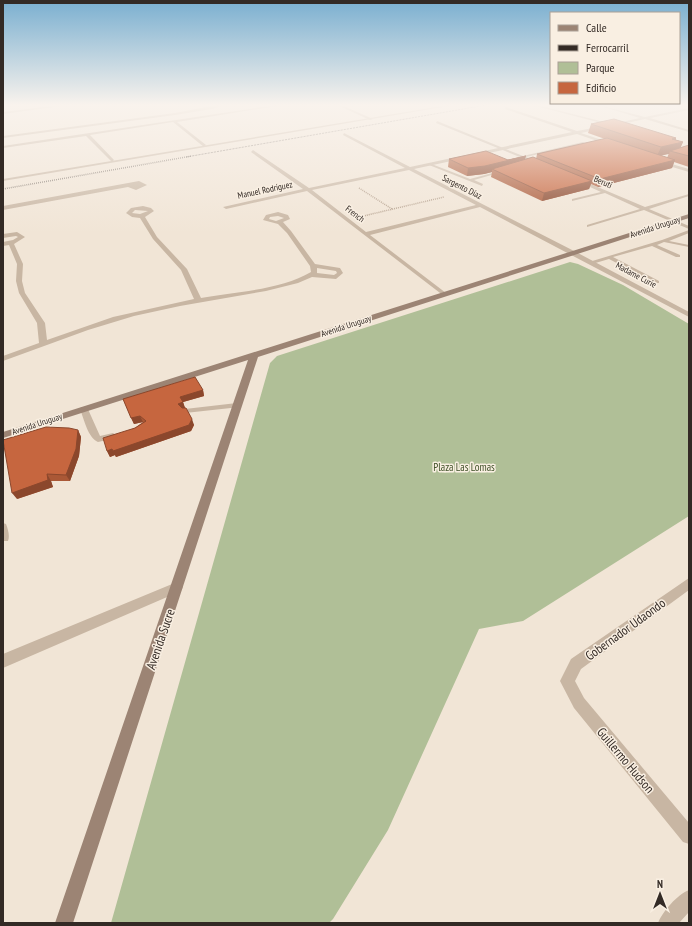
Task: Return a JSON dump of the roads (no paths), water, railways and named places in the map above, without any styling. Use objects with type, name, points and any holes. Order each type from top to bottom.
[{"type":"main road","name":"Avenida Uruguay","points":[[3,435],[689,216]]},
{"type":"main road","name":"Avenida Sucre","points":[[64,923],[254,355]]},
{"type":"street","points":[[99,147],[112,161]]},
{"type":"street","points":[[3,179],[197,147]]},
{"type":"street","name":"Sargento Díaz","points":[[369,147],[458,194],[574,252]]},
{"type":"street","name":"Manuel Rodríguez","points":[[226,207],[506,147]]},
{"type":"street","name":"French","points":[[253,151],[308,190],[444,294]]},
{"type":"street","points":[[669,156],[655,160],[689,171]]},
{"type":"street","points":[[3,208],[130,185]]},
{"type":"street","points":[[365,234],[481,205]]},
{"type":"street","points":[[142,216],[155,238],[184,269],[198,300]]},
{"type":"street","points":[[280,223],[289,232],[313,266],[314,273],[311,275]]},
{"type":"street","points":[[3,236],[13,234],[21,236],[18,240],[3,244]]},
{"type":"street","points":[[11,243],[20,264],[19,281],[22,293],[25,300],[41,323],[43,343]]},
{"type":"street","name":"Madame Curie","points":[[574,252],[689,315]]},
{"type":"street","points":[[3,359],[43,343],[129,315],[198,300],[269,288],[311,275],[336,276],[340,273],[340,271],[332,268],[313,266]]},
{"type":"street","name":"Gobernador Udaondo","points":[[567,681],[576,664],[689,583]]},
{"type":"street","points":[[3,661],[177,587]]},
{"type":"street","name":"Guillermo Hudson","points":[[567,681],[579,703],[689,836]]},
{"type":"street","points":[[667,923],[689,899]]},
{"type":"lane","points":[[522,157],[565,147]]},
{"type":"lane","points":[[502,148],[544,166]]},
{"type":"lane","points":[[430,164],[482,185]]},
{"type":"lane","points":[[470,180],[506,171]]},
{"type":"lane","name":"Beruti","points":[[578,180],[674,220],[689,228]]},
{"type":"lane","points":[[574,200],[605,192]]},
{"type":"lane","points":[[589,226],[689,195]]},
{"type":"lane","points":[[592,262],[689,231]]},
{"type":"lane","points":[[664,240],[689,246]]},
{"type":"lane","points":[[651,244],[678,256]]},
{"type":"lane","points":[[609,257],[658,282]]},
{"type":"lane","points":[[185,411],[237,405]]},
{"type":"lane","points":[[84,409],[98,439],[104,439],[123,432]]},
{"type":"lane","points":[[3,527],[5,538]]},
{"type":"railway","points":[[186,157],[243,147]]},
{"type":"railway","points":[[3,189],[192,156]]},
{"type":"park label","name":"Plaza Las Lomas","points":[[464,467]]}]
